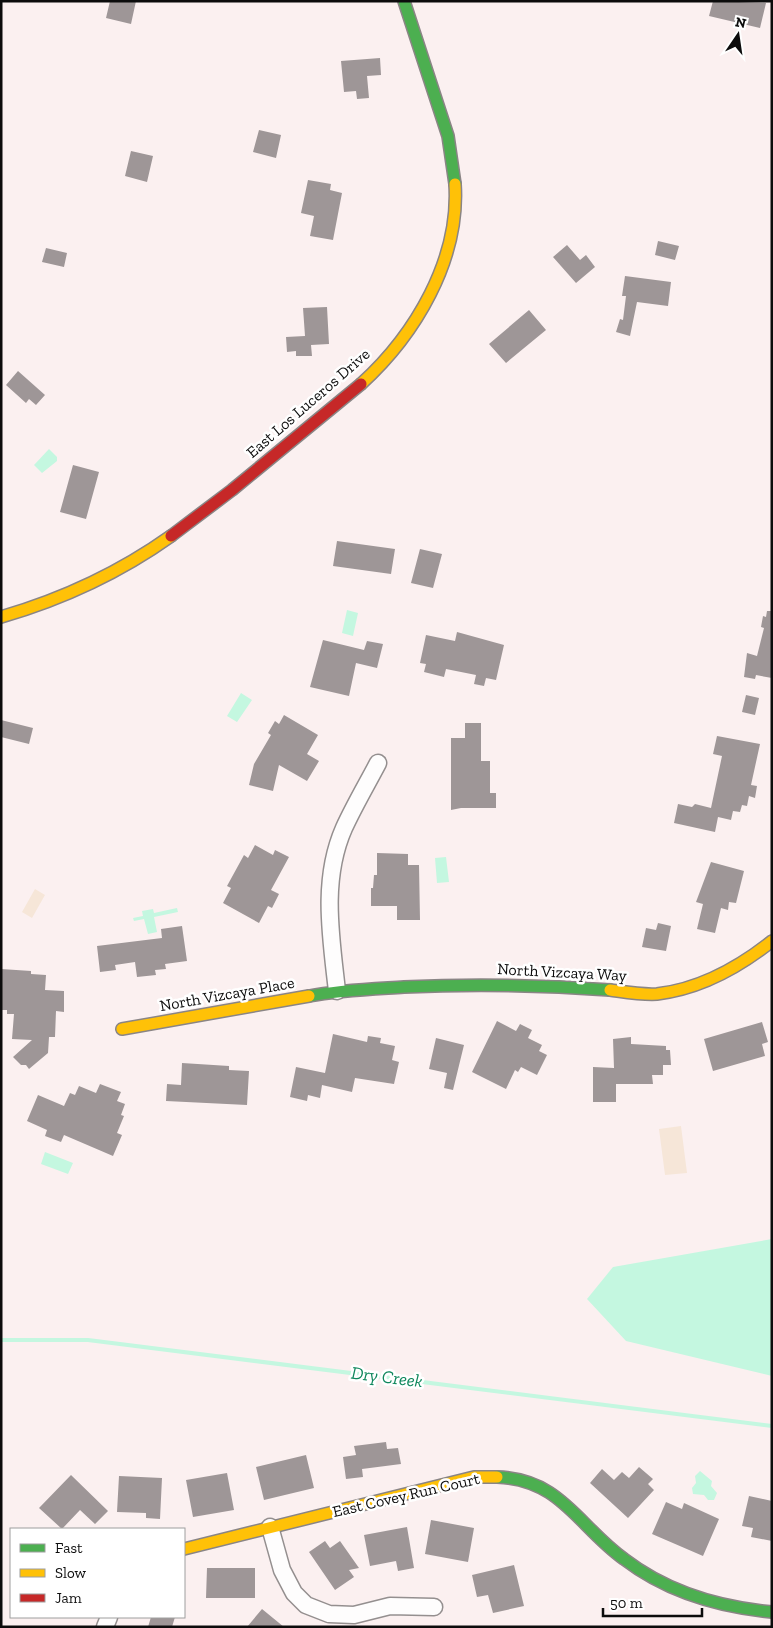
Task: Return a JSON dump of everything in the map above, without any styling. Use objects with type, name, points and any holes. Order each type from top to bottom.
[{"type":"street","name":"East Los Luceros Drive","points":[[1,617],[23,612],[79,590],[134,561],[177,534],[364,380],[404,338],[430,293],[444,254],[453,218],[454,181],[451,147],[442,110],[412,31],[404,1]]},
{"type":"street","points":[[337,991],[328,911],[333,865],[344,829],[378,763]]},
{"type":"street","name":"North Vizcaya Way","points":[[337,991],[468,984],[552,986],[656,994],[709,981],[748,960],[772,941]]},
{"type":"street","name":"North Vizcaya Place","points":[[122,1029],[337,991]]},
{"type":"street","name":"East Covey Run Court","points":[[185,1549],[474,1477],[503,1476],[530,1482],[550,1490],[622,1558],[657,1582],[706,1602],[749,1611],[772,1612]]},
{"type":"street","points":[[270,1527],[282,1570],[294,1593],[306,1605],[329,1614],[354,1615],[390,1606],[434,1607]]},
{"type":"shaded area","points":[[49,449],[57,457],[57,461],[42,473],[34,465]]},
{"type":"shaded area","points":[[347,610],[358,613],[353,636],[342,633]]},
{"type":"shaded area","points":[[241,693],[252,700],[237,722],[227,716]]},
{"type":"shaded area","points":[[446,857],[449,882],[437,883],[435,858]]},
{"type":"shaded area","points":[[35,889],[45,895],[32,918],[22,912]]},
{"type":"shaded area","points":[[177,908],[178,912],[154,917],[157,932],[148,934],[144,919],[134,921],[133,918],[143,916],[142,911],[153,909],[154,913]]},
{"type":"shaded area","points":[[681,1126],[687,1173],[665,1175],[659,1129]]},
{"type":"shaded area","points":[[45,1152],[73,1163],[68,1174],[41,1164]]},
{"type":"shaded area","points":[[772,1239],[772,1376],[626,1341],[587,1299],[613,1267]]},
{"type":"shaded area","points":[[700,1471],[712,1481],[711,1486],[717,1493],[714,1500],[708,1500],[704,1495],[693,1494],[692,1488],[696,1483],[695,1476]]},
{"type":"building","points":[[110,1],[136,1],[131,24],[106,18]]},
{"type":"building","points":[[713,1],[766,3],[760,28],[709,16]]},
{"type":"building","points":[[380,58],[381,75],[367,76],[369,98],[357,99],[356,91],[344,92],[341,61]]},
{"type":"building","points":[[259,130],[281,135],[276,158],[253,152]]},
{"type":"building","points":[[131,151],[153,156],[147,182],[125,176]]},
{"type":"building","points":[[308,180],[331,184],[330,190],[342,193],[333,240],[310,236],[314,216],[301,213]]},
{"type":"building","points":[[658,241],[679,246],[675,260],[655,255]]},
{"type":"building","points":[[567,245],[580,260],[586,255],[595,267],[576,283],[553,257]]},
{"type":"building","points":[[46,248],[67,253],[64,267],[42,262]]},
{"type":"building","points":[[625,276],[671,282],[668,306],[637,302],[630,336],[616,332],[620,319],[623,320],[626,296],[622,296]]},
{"type":"building","points":[[327,307],[329,344],[311,345],[312,356],[296,356],[296,351],[287,352],[286,337],[305,336],[303,308]]},
{"type":"building","points":[[529,310],[546,330],[506,363],[489,344]]},
{"type":"building","points":[[18,371],[45,395],[36,405],[29,399],[26,403],[6,385]]},
{"type":"building","points":[[73,465],[99,472],[86,519],[60,512]]},
{"type":"building","points":[[337,541],[395,549],[391,574],[333,566]]},
{"type":"building","points":[[420,549],[442,554],[433,588],[411,583]]},
{"type":"building","points":[[767,611],[772,611],[772,678],[756,675],[755,679],[744,677],[747,653],[757,656],[764,628],[761,627],[763,616],[766,617]]},
{"type":"building","points":[[457,632],[504,645],[496,680],[486,678],[484,686],[474,684],[476,675],[446,669],[444,677],[424,672],[426,664],[420,663],[426,635],[455,641]]},
{"type":"building","points":[[323,640],[364,650],[367,641],[383,644],[377,668],[356,663],[349,696],[310,687]]},
{"type":"building","points":[[746,695],[759,698],[755,715],[742,712]]},
{"type":"building","points":[[284,715],[318,735],[307,754],[319,761],[307,781],[279,765],[273,791],[249,785],[254,764],[271,735],[268,733],[275,721],[279,724]]},
{"type":"building","points":[[1,720],[33,728],[29,744],[1,737]]},
{"type":"building","points":[[465,723],[481,723],[481,761],[490,761],[490,793],[496,793],[496,808],[461,808],[451,810],[451,738],[465,738]]},
{"type":"building","points":[[717,736],[760,744],[751,785],[757,786],[755,798],[749,796],[747,806],[742,805],[740,812],[733,811],[731,820],[718,817],[715,832],[674,823],[678,804],[692,807],[695,804],[711,808],[722,756],[713,754]]},
{"type":"building","points":[[255,845],[273,855],[275,850],[289,857],[271,890],[279,894],[272,908],[268,906],[259,923],[223,903],[231,888],[227,886],[244,855],[248,858]]},
{"type":"building","points":[[377,853],[408,854],[408,865],[419,865],[420,920],[397,920],[397,906],[371,906],[371,888],[373,888],[374,875],[377,875]]},
{"type":"building","points":[[711,862],[744,871],[736,903],[729,902],[728,910],[721,908],[715,933],[697,929],[703,904],[696,902]]},
{"type":"building","points":[[658,923],[671,926],[666,951],[642,947],[646,928],[656,930]]},
{"type":"building","points":[[182,926],[187,961],[165,964],[166,969],[155,970],[156,975],[137,977],[135,962],[115,965],[116,970],[100,972],[97,946],[162,938],[161,929]]},
{"type":"building","points":[[1,969],[31,971],[31,974],[46,975],[45,990],[64,991],[64,1012],[56,1011],[55,1037],[49,1037],[48,1053],[29,1069],[26,1065],[21,1065],[13,1057],[32,1040],[12,1039],[14,1014],[7,1014],[7,1010],[1,1010]]},
{"type":"building","points":[[497,1021],[516,1031],[520,1024],[532,1030],[528,1038],[542,1045],[539,1051],[547,1055],[537,1075],[521,1067],[518,1072],[515,1070],[506,1089],[472,1072]]},
{"type":"building","points":[[762,1022],[768,1042],[762,1044],[765,1056],[713,1071],[704,1039]]},
{"type":"building","points":[[333,1034],[367,1042],[368,1036],[381,1038],[380,1043],[395,1046],[392,1060],[399,1062],[394,1084],[355,1078],[352,1092],[322,1085],[320,1098],[308,1095],[307,1101],[290,1097],[296,1067],[325,1073]]},
{"type":"building","points":[[631,1037],[631,1044],[666,1046],[666,1050],[670,1050],[671,1065],[663,1065],[663,1075],[652,1075],[653,1084],[616,1084],[616,1102],[593,1102],[593,1067],[614,1068],[613,1039]]},
{"type":"building","points":[[436,1038],[464,1045],[453,1090],[444,1088],[447,1073],[429,1069]]},
{"type":"building","points":[[182,1063],[229,1066],[229,1070],[249,1071],[247,1105],[166,1101],[167,1084],[181,1085]]},
{"type":"building","points":[[100,1084],[121,1092],[117,1101],[125,1104],[121,1115],[124,1116],[117,1133],[122,1135],[113,1156],[64,1135],[61,1142],[45,1136],[47,1130],[27,1121],[38,1095],[64,1106],[70,1093],[75,1095],[79,1086],[96,1093]]},
{"type":"building","points":[[386,1442],[387,1449],[398,1448],[401,1464],[362,1469],[363,1477],[346,1479],[343,1457],[356,1455],[354,1446]]},
{"type":"building","points":[[306,1455],[314,1488],[264,1500],[256,1467]]},
{"type":"building","points":[[639,1467],[653,1479],[648,1484],[654,1490],[628,1518],[590,1483],[602,1469],[614,1480],[622,1472],[629,1478]]},
{"type":"building","points":[[227,1473],[234,1510],[193,1517],[186,1480]]},
{"type":"building","points":[[71,1475],[108,1511],[95,1524],[80,1510],[61,1528],[39,1508]]},
{"type":"building","points":[[119,1476],[162,1478],[160,1519],[146,1518],[146,1513],[117,1512]]},
{"type":"building","points":[[749,1496],[772,1501],[772,1541],[751,1537],[753,1528],[742,1526]]},
{"type":"building","points":[[666,1502],[682,1509],[684,1503],[719,1519],[703,1556],[652,1534]]},
{"type":"building","points":[[431,1520],[474,1528],[468,1562],[425,1554]]},
{"type":"building","points":[[407,1527],[414,1568],[398,1571],[396,1561],[370,1566],[364,1535]]},
{"type":"building","points":[[325,1541],[330,1548],[340,1541],[359,1568],[349,1570],[354,1577],[335,1590],[309,1552]]},
{"type":"building","points":[[514,1565],[524,1606],[493,1613],[488,1595],[477,1597],[472,1575]]},
{"type":"building","points":[[207,1568],[255,1568],[255,1598],[206,1598]]},
{"type":"building","points":[[262,1609],[284,1627],[247,1627]]},
{"type":"building","points":[[151,1618],[175,1618],[172,1627],[148,1627]]},
{"type":"waterway","name":"Dry Creek","points":[[1,1340],[88,1340],[772,1426]]},
{"type":"traffic: fast","points":[[404,1],[448,136],[455,184]]},
{"type":"traffic: fast","points":[[309,996],[368,989],[481,985],[610,990]]},
{"type":"traffic: fast","points":[[497,1477],[519,1480],[537,1486],[553,1495],[624,1559],[640,1571],[675,1589],[713,1602],[772,1612]]},
{"type":"traffic: slow","points":[[361,384],[399,343],[416,319],[430,294],[442,268],[450,240],[455,212],[455,184]]},
{"type":"traffic: slow","points":[[1,617],[46,602],[90,584],[131,562],[171,536]]},
{"type":"traffic: slow","points":[[610,990],[657,994],[688,987],[718,976],[746,960],[772,941]]},
{"type":"traffic: slow","points":[[122,1029],[309,996]]},
{"type":"traffic: slow","points":[[185,1549],[474,1477],[497,1477]]},
{"type":"traffic: jam","points":[[171,536],[232,490],[361,384]]}]
